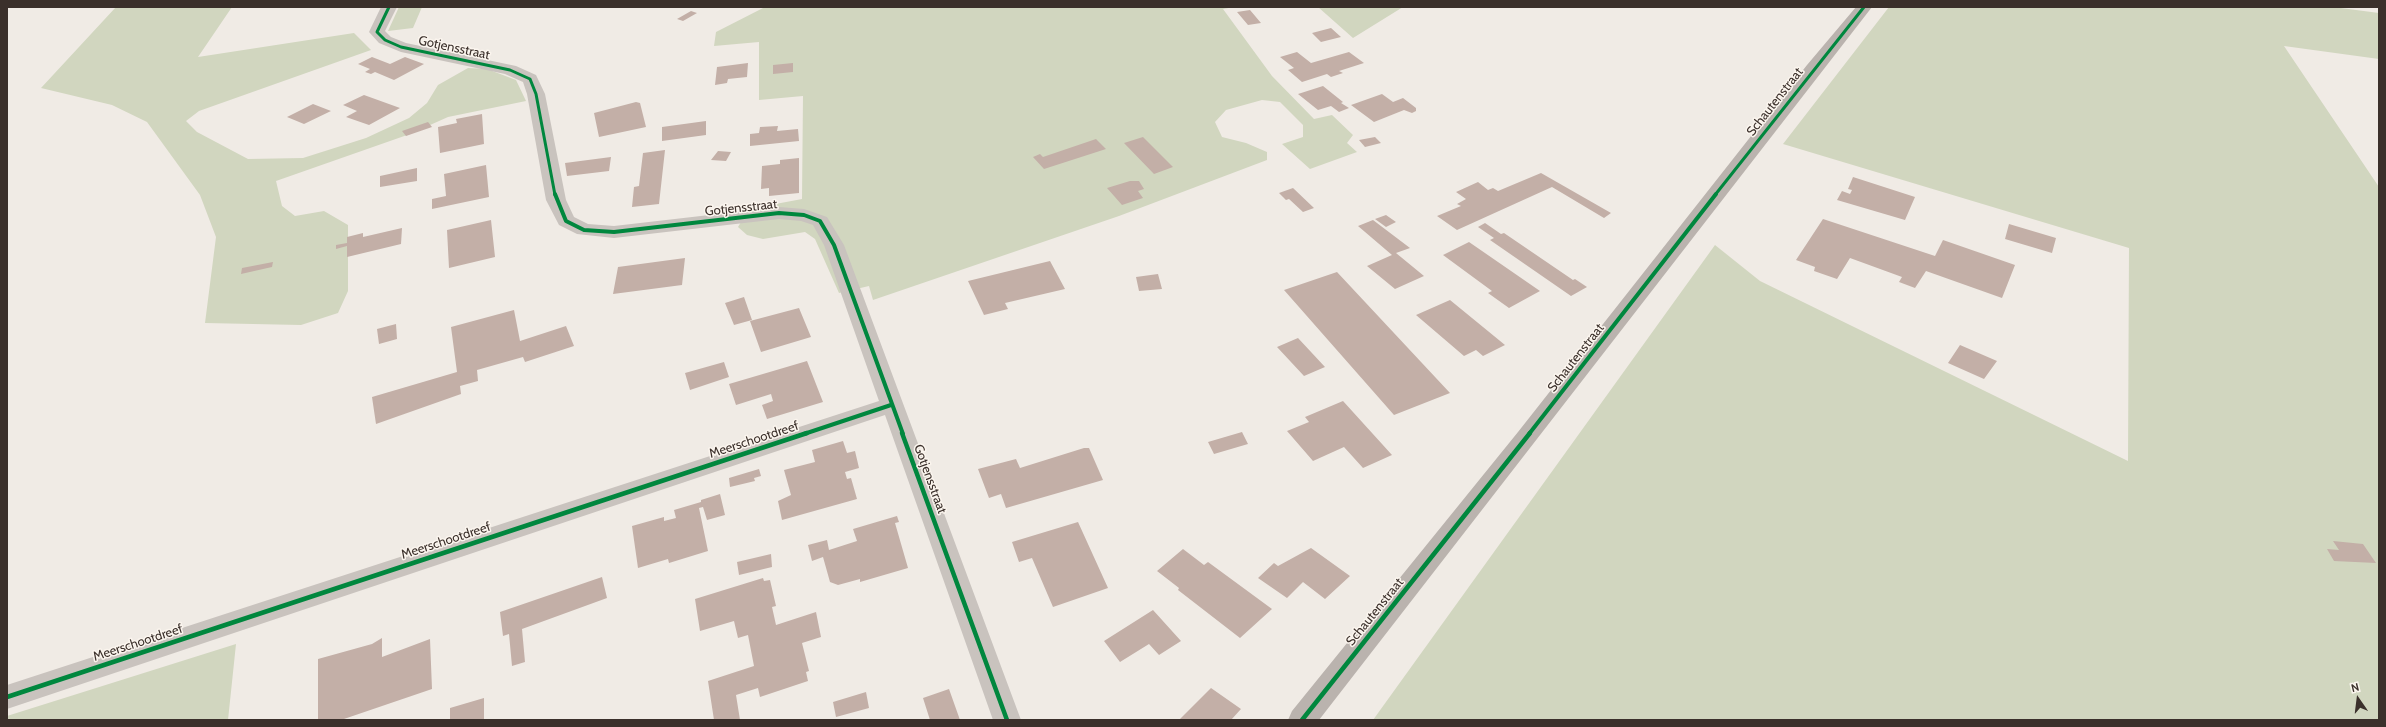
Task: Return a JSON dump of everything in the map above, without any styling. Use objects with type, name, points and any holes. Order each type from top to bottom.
[{"type":"street","name":"Gotjensstraat","points":[[389,7],[377,32],[385,40],[400,47],[510,70],[530,79],[536,94],[556,200],[566,221],[584,230],[614,232],[779,213],[804,215],[820,221],[834,245],[1007,720]]},
{"type":"street","name":"Schautenstraat","points":[[1302,720],[1526,438],[1813,69],[1864,7]]},
{"type":"street","name":"Meerschootdreef","points":[[7,697],[891,405]]},
{"type":"green space","points":[[116,7],[232,7],[198,57],[354,33],[371,50],[199,111],[186,121],[197,132],[248,159],[303,158],[366,138],[409,118],[427,103],[438,85],[468,68],[487,69],[516,80],[526,101],[448,117],[410,134],[276,181],[282,206],[295,216],[324,211],[348,225],[348,291],[338,313],[301,325],[205,323],[216,237],[200,195],[147,122],[112,105],[41,88]]},
{"type":"green space","points":[[399,7],[422,7],[413,28],[388,31]]},
{"type":"green space","points":[[765,7],[1234,7],[1223,9],[1272,76],[1314,119],[1332,115],[1353,135],[1347,143],[1357,152],[1310,169],[1282,144],[1303,137],[1303,125],[1280,102],[1262,100],[1226,110],[1215,122],[1222,137],[1246,143],[1267,152],[1267,160],[1119,216],[873,300],[869,286],[839,293],[815,239],[805,232],[763,239],[747,235],[738,227],[749,209],[802,199],[803,96],[759,100],[759,42],[714,46],[716,32]]},
{"type":"green space","points":[[1318,7],[1403,7],[1353,38]]},
{"type":"green space","points":[[1889,7],[2333,7],[2379,13],[2379,59],[2284,46],[2379,187],[2379,720],[1373,720],[1715,245],[1760,281],[2128,461],[2129,248],[1783,144]]},
{"type":"green space","points":[[236,644],[228,720],[7,720],[7,716]]},
{"type":"building","points":[[1250,10],[1261,23],[1248,25],[1237,12]]},
{"type":"building","points":[[691,11],[697,13],[683,21],[677,19]]},
{"type":"building","points":[[1331,28],[1341,37],[1321,42],[1312,33]]},
{"type":"building","points":[[1297,52],[1311,63],[1349,52],[1364,63],[1339,71],[1343,73],[1331,77],[1327,74],[1302,82],[1288,70],[1294,68],[1280,57]]},
{"type":"building","points":[[372,57],[390,64],[405,57],[424,64],[394,80],[375,72],[371,74],[365,72],[370,69],[358,64]]},
{"type":"building","points":[[748,63],[747,77],[728,79],[727,83],[715,85],[717,67]]},
{"type":"building","points":[[793,63],[793,72],[773,74],[773,65]]},
{"type":"building","points":[[1323,86],[1343,102],[1341,103],[1349,108],[1339,112],[1331,106],[1318,110],[1298,94]]},
{"type":"building","points":[[1382,94],[1393,102],[1403,98],[1416,108],[1416,111],[1412,113],[1404,110],[1374,122],[1351,105]]},
{"type":"building","points":[[364,95],[400,108],[369,125],[346,117],[357,111],[343,105]]},
{"type":"building","points":[[636,102],[640,103],[646,127],[599,137],[594,113]]},
{"type":"building","points":[[313,104],[331,111],[304,124],[287,117]]},
{"type":"building","points":[[482,114],[484,144],[440,153],[438,127],[457,123],[456,119]]},
{"type":"building","points":[[706,121],[706,135],[662,141],[662,127]]},
{"type":"building","points":[[428,122],[432,127],[406,136],[402,131]]},
{"type":"building","points":[[778,126],[777,131],[798,129],[799,141],[750,146],[750,134],[759,133],[760,127]]},
{"type":"building","points":[[1143,137],[1173,167],[1154,174],[1124,143]]},
{"type":"building","points":[[1375,137],[1381,143],[1365,147],[1359,140]]},
{"type":"building","points":[[1096,139],[1106,149],[1044,169],[1033,157],[1040,154],[1043,157]]},
{"type":"building","points":[[665,150],[659,204],[632,207],[634,187],[639,186],[643,153]]},
{"type":"building","points":[[718,151],[731,152],[726,161],[711,160]]},
{"type":"building","points":[[611,157],[609,171],[567,176],[565,163]]},
{"type":"building","points":[[799,158],[799,193],[769,196],[769,188],[761,189],[762,166],[780,164],[780,160]]},
{"type":"building","points":[[486,165],[489,197],[432,209],[432,199],[446,196],[444,174]]},
{"type":"building","points":[[417,168],[417,181],[380,187],[380,176]]},
{"type":"building","points":[[1541,173],[1611,213],[1604,218],[1552,187],[1457,230],[1437,216],[1461,206],[1457,204],[1466,199],[1456,192],[1478,182],[1488,190],[1493,188],[1498,191]]},
{"type":"building","points":[[1853,177],[1915,197],[1905,220],[1837,200],[1842,191],[1850,194],[1852,190],[1848,189]]},
{"type":"building","points":[[1130,181],[1139,181],[1144,189],[1138,191],[1143,198],[1122,205],[1107,188]]},
{"type":"building","points":[[1293,188],[1314,208],[1303,212],[1289,199],[1286,200],[1279,193]]},
{"type":"building","points":[[1386,215],[1396,222],[1386,227],[1375,219]]},
{"type":"building","points":[[1823,219],[1935,256],[1943,240],[2015,265],[2002,298],[1926,271],[1915,288],[1899,282],[1902,277],[1850,258],[1837,279],[1814,271],[1815,267],[1796,260]]},
{"type":"building","points":[[491,220],[495,257],[449,268],[447,230]]},
{"type":"building","points":[[1373,220],[1410,248],[1396,253],[1424,276],[1395,289],[1367,266],[1392,255],[1358,226]]},
{"type":"building","points":[[1485,223],[1501,234],[1504,233],[1573,280],[1575,279],[1587,287],[1571,296],[1490,240],[1494,238],[1478,227]]},
{"type":"building","points":[[2009,224],[2056,238],[2052,253],[2005,239]]},
{"type":"building","points":[[402,228],[401,244],[347,257],[347,246],[336,249],[336,245],[347,243],[347,237],[363,233],[363,237]]},
{"type":"building","points":[[1469,242],[1540,291],[1509,308],[1488,293],[1492,291],[1443,255]]},
{"type":"building","points":[[685,258],[682,285],[613,294],[618,267]]},
{"type":"building","points":[[1050,261],[1065,289],[1005,303],[1008,309],[984,315],[968,281]]},
{"type":"building","points":[[273,262],[272,267],[241,274],[242,268]]},
{"type":"building","points":[[1337,272],[1450,393],[1394,415],[1284,290]]},
{"type":"building","points":[[1158,274],[1162,289],[1139,291],[1136,277]]},
{"type":"building","points":[[744,297],[752,320],[734,325],[725,303]]},
{"type":"building","points":[[1450,300],[1505,345],[1483,356],[1476,350],[1464,356],[1416,315]]},
{"type":"building","points":[[799,308],[811,337],[761,352],[750,321]]},
{"type":"building","points":[[514,310],[520,341],[566,326],[574,346],[525,362],[523,357],[477,370],[478,381],[460,386],[461,394],[376,424],[372,397],[457,372],[451,327]]},
{"type":"building","points":[[396,324],[397,339],[379,344],[377,329]]},
{"type":"building","points":[[1298,338],[1325,367],[1304,376],[1277,347]]},
{"type":"building","points":[[1960,345],[1997,361],[1984,379],[1948,363]]},
{"type":"building","points":[[807,361],[823,402],[767,419],[762,405],[773,401],[771,394],[736,405],[729,384]]},
{"type":"building","points":[[724,362],[729,377],[690,390],[685,373]]},
{"type":"building","points":[[1343,401],[1392,455],[1363,468],[1344,447],[1313,461],[1287,431],[1309,422],[1305,417]]},
{"type":"building","points":[[1242,432],[1248,444],[1214,454],[1208,442]]},
{"type":"building","points":[[843,441],[847,453],[855,451],[859,468],[845,472],[847,479],[851,478],[857,499],[782,520],[778,501],[791,495],[784,470],[815,462],[812,450]]},
{"type":"building","points":[[1084,448],[1089,448],[1103,480],[1006,508],[1001,494],[989,498],[978,469],[1016,459],[1020,468]]},
{"type":"building","points":[[759,469],[761,476],[754,478],[755,481],[730,487],[729,478]]},
{"type":"building","points":[[720,494],[725,515],[707,520],[703,507],[699,508],[708,551],[669,563],[668,559],[638,568],[632,526],[664,517],[664,521],[676,518],[674,510],[701,502],[701,500]]},
{"type":"building","points":[[897,516],[899,522],[895,523],[908,568],[860,582],[860,579],[838,585],[830,582],[823,557],[812,561],[808,545],[827,540],[829,550],[857,541],[853,529]]},
{"type":"building","points":[[1078,522],[1108,588],[1053,607],[1032,558],[1019,562],[1012,542]]},
{"type":"building","points":[[2333,541],[2363,544],[2376,563],[2334,561],[2327,549],[2339,550]]},
{"type":"building","points":[[1311,548],[1350,576],[1325,599],[1303,582],[1287,598],[1258,578],[1274,563],[1278,566]]},
{"type":"building","points":[[1183,549],[1204,565],[1208,562],[1272,609],[1240,638],[1178,590],[1179,588],[1157,571]]},
{"type":"building","points":[[771,554],[772,567],[739,575],[737,562]]},
{"type":"building","points":[[602,577],[607,598],[522,629],[525,662],[512,666],[509,634],[503,636],[500,612]]},
{"type":"building","points":[[763,578],[764,581],[770,580],[776,606],[772,607],[776,625],[816,612],[821,637],[802,643],[809,671],[806,672],[808,681],[760,697],[758,688],[736,695],[740,720],[714,720],[708,681],[754,666],[748,635],[738,638],[734,621],[700,631],[695,599]]},
{"type":"building","points":[[1153,610],[1181,641],[1159,655],[1149,644],[1120,662],[1104,641]]},
{"type":"building","points":[[382,638],[382,657],[430,639],[432,689],[341,720],[318,720],[318,659],[372,644]]},
{"type":"building","points":[[1211,688],[1241,709],[1231,720],[1179,720]]},
{"type":"building","points":[[949,689],[960,720],[930,720],[923,698]]},
{"type":"building","points":[[866,692],[869,708],[836,717],[833,702]]},
{"type":"building","points":[[484,698],[484,720],[450,720],[450,708]]},
{"type":"cycle path","points":[[389,7],[377,32],[385,40],[401,47],[510,70],[530,79],[536,94],[556,200],[566,221],[584,230],[614,232],[779,213],[804,215],[820,221],[834,245],[1007,720]]},
{"type":"cycle path","points":[[1302,720],[1526,438],[1813,69],[1864,7]]},
{"type":"cycle path","points":[[7,697],[891,405]]}]
